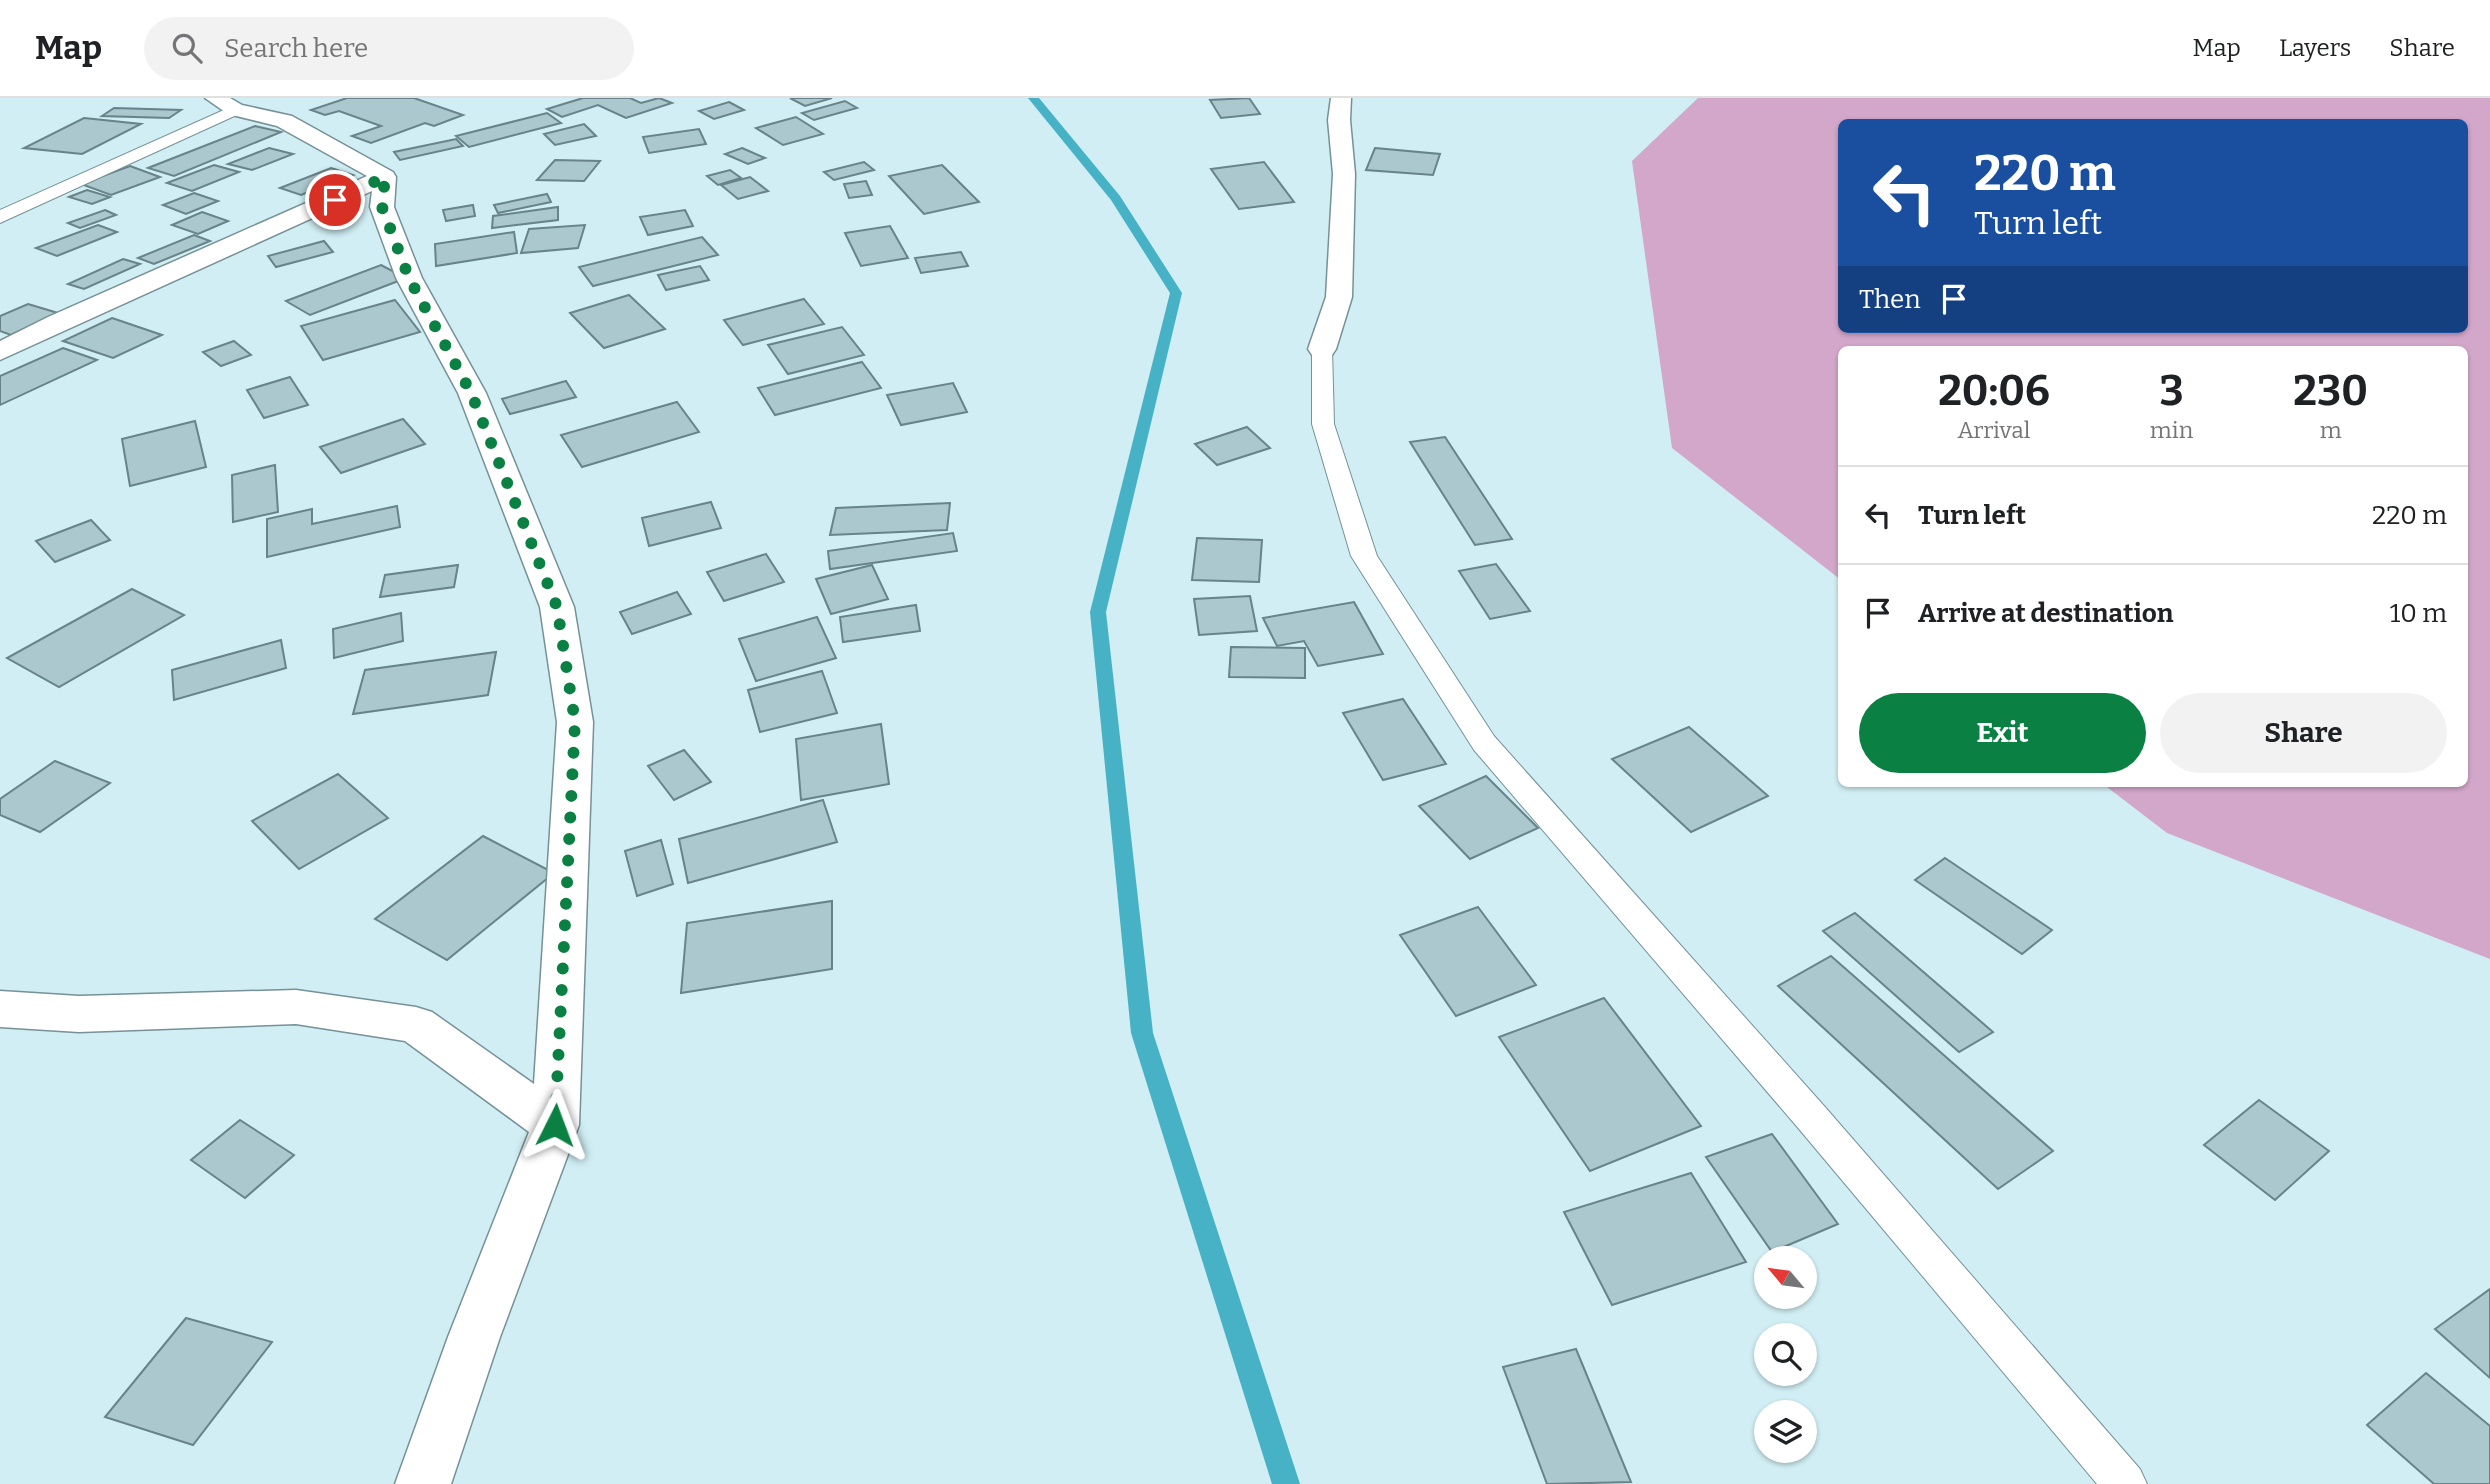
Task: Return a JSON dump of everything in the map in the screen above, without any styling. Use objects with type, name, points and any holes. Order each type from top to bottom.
[{"type":"street","points":[[1322,349],[1339,297],[1344,174],[1339,120],[1341,98]]},
{"type":"street","points":[[225,104],[284,121],[385,177]]},
{"type":"street","points":[[0,352],[57,323],[385,177]]},
{"type":"street","points":[[385,177],[382,207],[409,278],[471,393],[557,607],[575,722],[555,1125],[474,1337],[424,1484]]},
{"type":"street","points":[[0,1009],[79,1014],[296,1007],[416,1025],[555,1125]]},
{"type":"lane","points":[[0,217],[225,104]]},
{"type":"lane","points":[[1322,349],[1323,424],[1364,556],[1484,743],[1812,1118],[2125,1484]]},
{"type":"shaded area","points":[[1698,98],[2490,98],[2490,959],[2167,833],[2107,787],[2468,787],[2468,346],[1838,346],[1838,578],[1672,448],[1632,161]]},
{"type":"building","points":[[347,98],[414,98],[463,115],[434,126],[425,123],[371,143],[352,136],[381,126],[339,111],[325,115],[311,110]]},
{"type":"building","points":[[583,98],[630,98],[641,103],[659,98],[672,103],[626,118],[598,105],[562,117],[547,109]]},
{"type":"building","points":[[790,98],[832,98],[805,106]]},
{"type":"building","points":[[1249,98],[1260,114],[1221,118],[1210,100]]},
{"type":"building","points":[[845,101],[857,108],[814,120],[802,113]]},
{"type":"building","points":[[729,102],[744,110],[714,119],[699,111]]},
{"type":"building","points":[[114,108],[181,110],[169,118],[102,116]]},
{"type":"building","points":[[547,113],[561,123],[469,147],[456,136]]},
{"type":"building","points":[[796,117],[823,134],[783,145],[756,128]]},
{"type":"building","points":[[84,118],[141,124],[82,154],[24,148]]},
{"type":"building","points":[[584,124],[596,136],[555,145],[544,134]]},
{"type":"building","points":[[255,126],[281,132],[174,176],[148,168]]},
{"type":"building","points":[[699,129],[706,144],[649,153],[643,137]]},
{"type":"building","points":[[456,139],[463,146],[400,160],[394,152]]},
{"type":"building","points":[[269,148],[293,154],[252,170],[228,164]]},
{"type":"building","points":[[742,148],[765,158],[748,164],[725,154]]},
{"type":"building","points":[[1375,148],[1440,154],[1433,175],[1366,170]]},
{"type":"building","points":[[555,160],[600,161],[584,181],[537,180]]},
{"type":"building","points":[[864,162],[874,170],[834,180],[824,172]]},
{"type":"building","points":[[1264,162],[1294,202],[1239,209],[1211,169]]},
{"type":"building","points":[[214,165],[239,172],[192,191],[167,183]]},
{"type":"building","points":[[942,165],[979,202],[924,214],[889,176]]},
{"type":"building","points":[[130,166],[160,177],[111,195],[81,184]]},
{"type":"building","points":[[331,168],[353,175],[301,195],[280,188]]},
{"type":"building","points":[[730,170],[741,178],[718,185],[707,176]]},
{"type":"building","points":[[750,177],[768,191],[738,199],[721,185]]},
{"type":"building","points":[[866,181],[872,195],[849,198],[844,184]]},
{"type":"building","points":[[87,190],[110,197],[92,204],[69,197]]},
{"type":"building","points":[[194,193],[218,201],[186,214],[163,205]]},
{"type":"building","points":[[547,194],[551,202],[498,213],[494,205]]},
{"type":"building","points":[[473,205],[475,216],[446,221],[443,210]]},
{"type":"building","points":[[558,207],[558,220],[492,228],[493,216]]},
{"type":"building","points":[[105,210],[116,215],[80,228],[68,223]]},
{"type":"building","points":[[685,210],[693,226],[648,235],[640,217]]},
{"type":"building","points":[[202,212],[228,221],[198,234],[172,225]]},
{"type":"building","points":[[98,225],[117,232],[57,256],[36,248]]},
{"type":"building","points":[[585,225],[578,248],[521,253],[529,229]]},
{"type":"building","points":[[890,226],[908,258],[861,266],[845,233]]},
{"type":"building","points":[[514,232],[517,253],[436,266],[435,244]]},
{"type":"building","points":[[194,235],[210,241],[154,264],[138,258]]},
{"type":"building","points":[[702,237],[718,255],[593,286],[579,267]]},
{"type":"building","points":[[324,241],[333,252],[276,267],[268,256]]},
{"type":"building","points":[[961,252],[968,266],[921,273],[915,258]]},
{"type":"building","points":[[123,259],[140,264],[84,289],[68,284]]},
{"type":"building","points":[[381,265],[406,278],[310,315],[286,301]]},
{"type":"building","points":[[700,266],[709,280],[666,290],[658,275]]},
{"type":"building","points":[[629,295],[665,329],[604,348],[570,313]]},
{"type":"building","points":[[804,299],[824,324],[743,345],[724,320]]},
{"type":"building","points":[[395,300],[420,332],[323,360],[301,326]]},
{"type":"building","points":[[28,304],[58,313],[11,335],[0,331],[0,316]]},
{"type":"building","points":[[112,318],[162,335],[113,358],[63,341]]},
{"type":"building","points":[[842,327],[864,355],[788,374],[768,345]]},
{"type":"building","points":[[234,341],[251,355],[221,366],[203,352]]},
{"type":"building","points":[[63,348],[97,360],[0,405],[0,376]]},
{"type":"building","points":[[862,362],[881,388],[775,415],[758,388]]},
{"type":"building","points":[[290,377],[308,405],[264,418],[247,390]]},
{"type":"building","points":[[566,381],[576,397],[510,414],[502,399]]},
{"type":"building","points":[[953,383],[967,412],[901,425],[887,395]]},
{"type":"building","points":[[677,402],[699,432],[582,467],[561,435]]},
{"type":"building","points":[[403,419],[425,444],[341,473],[320,447]]},
{"type":"building","points":[[195,421],[206,467],[130,486],[122,439]]},
{"type":"building","points":[[1247,427],[1270,448],[1217,465],[1195,444]]},
{"type":"building","points":[[1445,437],[1512,539],[1475,545],[1410,442]]},
{"type":"building","points":[[275,465],[278,512],[233,522],[232,475]]},
{"type":"building","points":[[711,502],[721,528],[649,546],[642,518]]},
{"type":"building","points":[[950,503],[947,530],[830,535],[836,508]]},
{"type":"building","points":[[397,506],[400,527],[267,557],[267,519],[312,509],[312,524]]},
{"type":"building","points":[[91,520],[110,540],[55,562],[36,541]]},
{"type":"building","points":[[953,533],[957,551],[830,569],[828,551]]},
{"type":"building","points":[[1197,538],[1262,540],[1259,582],[1192,580]]},
{"type":"building","points":[[766,554],[784,582],[724,601],[707,572]]},
{"type":"building","points":[[1496,564],[1530,611],[1490,619],[1459,571]]},
{"type":"building","points":[[458,565],[454,587],[380,597],[385,575]]},
{"type":"building","points":[[872,565],[888,599],[831,614],[816,579]]},
{"type":"building","points":[[132,589],[184,615],[59,687],[7,658]]},
{"type":"building","points":[[677,592],[691,614],[632,634],[620,612]]},
{"type":"building","points":[[1250,596],[1257,631],[1199,635],[1194,599]]},
{"type":"building","points":[[1354,602],[1383,654],[1318,666],[1304,641],[1277,646],[1263,618]]},
{"type":"building","points":[[916,605],[920,631],[843,642],[840,617]]},
{"type":"building","points":[[401,613],[403,641],[334,658],[333,629]]},
{"type":"building","points":[[817,617],[836,658],[756,681],[739,639]]},
{"type":"building","points":[[281,640],[286,668],[174,700],[172,670]]},
{"type":"building","points":[[1231,647],[1305,648],[1305,678],[1229,677]]},
{"type":"building","points":[[496,652],[488,695],[353,714],[365,670]]},
{"type":"building","points":[[822,671],[837,713],[760,732],[748,690]]},
{"type":"building","points":[[1403,699],[1446,764],[1383,780],[1343,713]]},
{"type":"building","points":[[881,724],[889,784],[801,800],[796,739]]},
{"type":"building","points":[[1689,727],[1768,796],[1691,832],[1612,759]]},
{"type":"building","points":[[684,750],[711,782],[674,800],[648,766]]},
{"type":"building","points":[[55,761],[110,783],[40,832],[0,815],[0,799]]},
{"type":"building","points":[[338,774],[388,818],[299,869],[252,821]]},
{"type":"building","points":[[1486,776],[1538,828],[1470,859],[1419,806]]},
{"type":"building","points":[[823,800],[837,842],[688,883],[679,839]]},
{"type":"building","points":[[483,836],[554,873],[447,960],[375,919]]},
{"type":"building","points":[[661,840],[673,884],[637,896],[625,851]]},
{"type":"building","points":[[1945,858],[2052,930],[2022,954],[1915,880]]},
{"type":"building","points":[[832,901],[832,969],[681,993],[687,923]]},
{"type":"building","points":[[1478,907],[1536,985],[1456,1016],[1400,935]]},
{"type":"building","points":[[1855,913],[1993,1032],[1959,1052],[1823,931]]},
{"type":"building","points":[[1831,956],[2053,1151],[1998,1189],[1778,986]]},
{"type":"building","points":[[1604,998],[1701,1126],[1590,1171],[1499,1037]]},
{"type":"building","points":[[2259,1100],[2329,1151],[2275,1200],[2204,1145]]},
{"type":"building","points":[[240,1120],[294,1155],[245,1198],[191,1160]]},
{"type":"building","points":[[1772,1134],[1838,1224],[1786,1246],[1768,1246],[1706,1157]]},
{"type":"building","points":[[1691,1173],[1746,1262],[1612,1305],[1564,1212]]},
{"type":"building","points":[[2490,1289],[2490,1378],[2435,1329]]},
{"type":"building","points":[[186,1318],[272,1342],[193,1445],[105,1417]]},
{"type":"building","points":[[1576,1349],[1631,1482],[1547,1484],[1503,1367]]},
{"type":"building","points":[[2426,1373],[2490,1426],[2490,1484],[2434,1484],[2367,1425]]},
{"type":"waterway","points":[[1033,98],[1116,198],[1176,293],[1098,612],[1142,1033],[1286,1484]]},
{"type":"route","points":[[335,200],[385,177],[382,207],[409,278],[471,393],[557,607],[575,722],[555,1125]]}]
